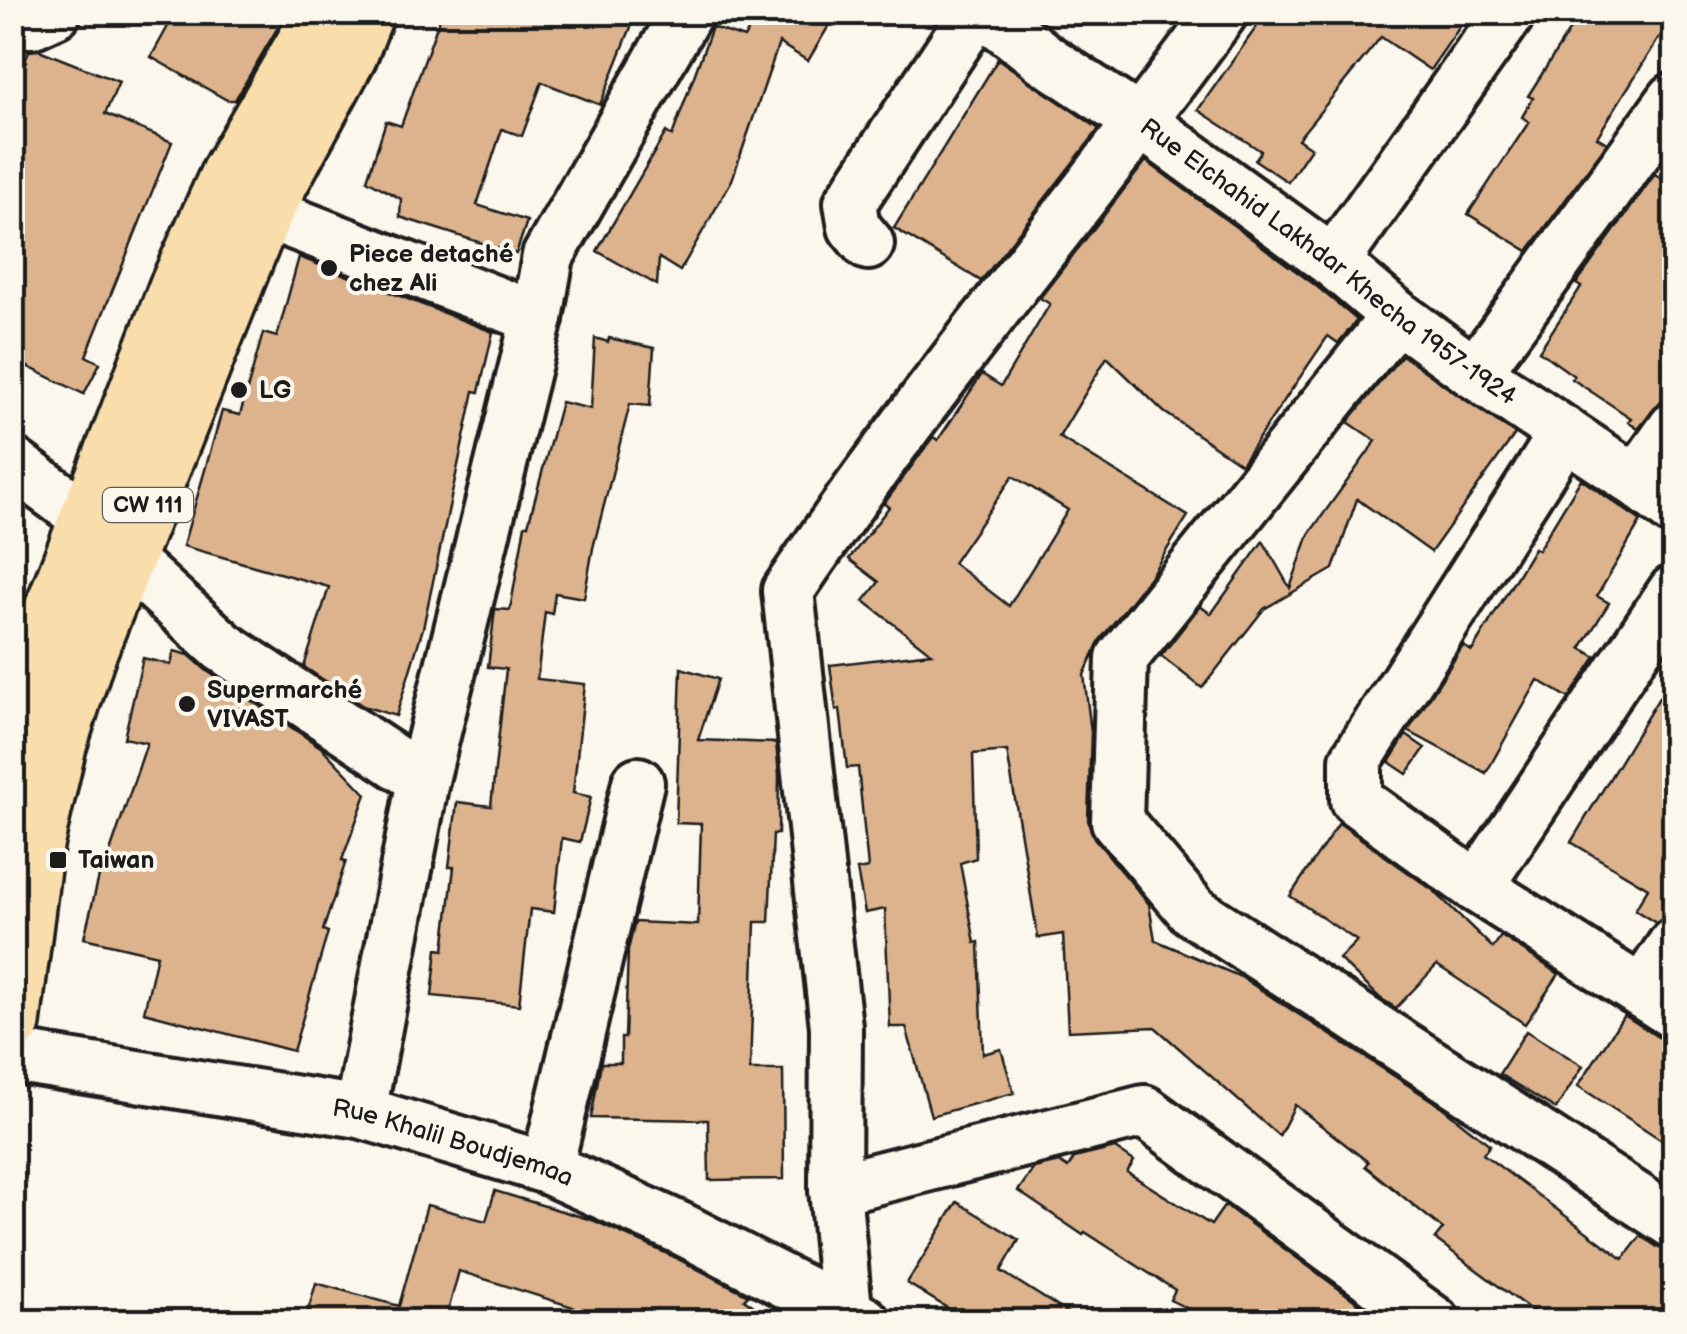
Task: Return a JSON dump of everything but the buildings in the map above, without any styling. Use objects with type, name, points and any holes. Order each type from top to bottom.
[{"type":"main road","points":[[12,748],[40,642],[177,288],[229,173],[326,12]]},
{"type":"main road","name":"CW 111","points":[[12,1024],[28,885],[44,802],[86,658],[264,212],[349,54],[366,12]]},
{"type":"street","points":[[12,22],[33,22],[55,12]]},
{"type":"street","points":[[360,1112],[423,780],[537,318],[548,256],[686,12]]},
{"type":"street","points":[[868,244],[854,227],[850,203],[976,12]]},
{"type":"street","name":"Rue Elchahid Lakhdar Khecha 1957-1924","points":[[985,12],[1045,59],[1142,123],[1333,262],[1397,316],[1475,373],[1655,496]]},
{"type":"street","points":[[855,1316],[834,1188],[836,1026],[788,591],[845,505],[1142,123],[1222,12]]},
{"type":"street","points":[[1333,262],[1510,12]]},
{"type":"street","points":[[1475,373],[1674,99]]},
{"type":"street","points":[[264,212],[537,318]]},
{"type":"street","points":[[1397,316],[1122,658],[1117,821],[1194,911],[1674,1223]]},
{"type":"street","points":[[1655,496],[1674,428]]},
{"type":"street","points":[[1564,433],[1356,760],[1356,800],[1477,888],[1658,1002],[1674,944]]},
{"type":"street","points":[[12,464],[87,518]]},
{"type":"street","points":[[126,559],[223,647],[423,780]]},
{"type":"street","points":[[1477,888],[1674,590]]},
{"type":"street","points":[[548,1168],[638,783]]},
{"type":"street","name":"Rue Khalil Boudjemaa","points":[[12,1056],[360,1112],[548,1168],[682,1229],[855,1316]]},
{"type":"street","points":[[834,1188],[1144,1112],[1434,1322]]},
{"type":"place","name":"Piece detaché chez Ali","points":[[329,268]]},
{"type":"place","name":"LG","points":[[239,390]]},
{"type":"place","name":"Supermarché VIVAST","points":[[187,704]]},
{"type":"place","name":"Taiwan","points":[[58,860]]}]
